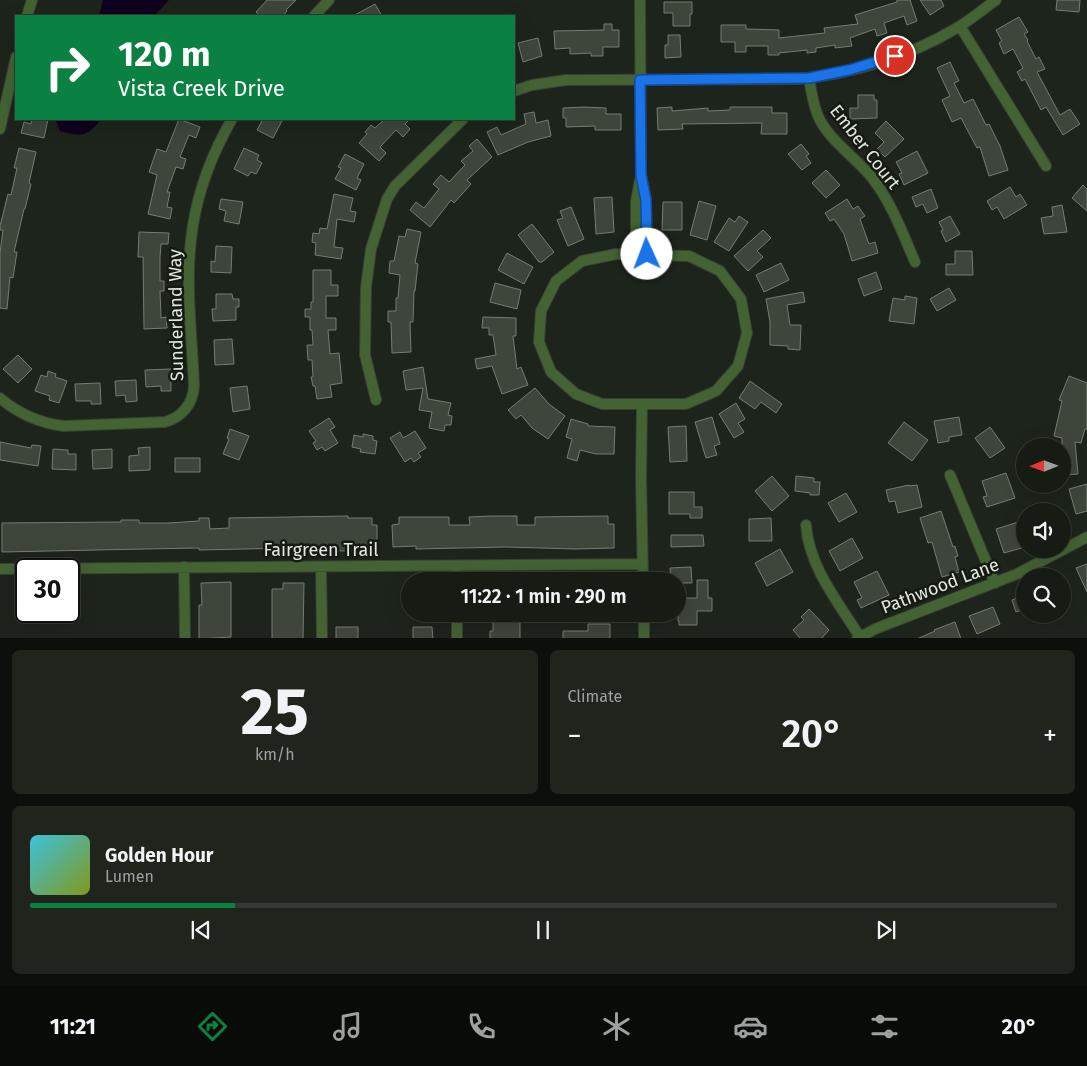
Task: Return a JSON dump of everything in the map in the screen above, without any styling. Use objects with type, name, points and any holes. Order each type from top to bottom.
[{"type":"street","points":[[27,15],[32,0]]},
{"type":"street","points":[[315,15],[329,0]]},
{"type":"street","points":[[640,0],[641,175],[646,200],[647,254]]},
{"type":"street","points":[[515,91],[537,84],[566,80],[809,78],[849,70],[895,56],[935,40],[960,26],[996,0]]},
{"type":"street","points":[[960,26],[1046,166]]},
{"type":"street","points":[[0,129],[15,62]]},
{"type":"street","name":"Ember Court","points":[[809,78],[815,108],[822,123],[867,172],[883,194],[892,209],[915,262]]},
{"type":"street","name":"Sunderland Way","points":[[0,398],[16,410],[34,419],[49,424],[71,426],[164,422],[175,419],[188,407],[194,386],[189,279],[192,226],[197,203],[210,163],[232,120]]},
{"type":"street","points":[[376,400],[364,350],[366,276],[376,233],[388,195],[462,120]]},
{"type":"street","points":[[636,254],[636,201],[641,175]]},
{"type":"street","points":[[616,254],[636,254],[689,256],[720,271],[741,299],[747,332],[738,366],[716,391],[686,404],[602,404],[576,394],[551,372],[539,342],[541,310],[556,281],[582,261],[616,254]]},
{"type":"street","points":[[642,405],[643,572]]},
{"type":"street","points":[[950,475],[995,583]]},
{"type":"street","points":[[806,525],[808,543],[816,565],[859,638]]},
{"type":"street","name":"Pathwood Lane","points":[[859,638],[883,626],[995,583],[1042,562],[1087,537]]},
{"type":"street","name":"Fairgreen Trail","points":[[0,569],[643,564]]},
{"type":"street","points":[[456,566],[456,572]]},
{"type":"street","points":[[184,567],[184,638]]},
{"type":"street","points":[[321,567],[322,638]]},
{"type":"street","points":[[457,622],[457,638]]},
{"type":"street","points":[[644,622],[644,638]]},
{"type":"shaded area","points":[[103,0],[169,0],[155,15],[99,15]]},
{"type":"shaded area","points":[[55,120],[100,120],[84,134],[79,135],[60,131]]},
{"type":"building","points":[[267,0],[296,0],[284,15],[260,15],[256,12]]},
{"type":"building","points":[[897,0],[910,0],[917,21],[907,25],[904,16],[884,23],[887,33],[877,36],[875,29],[850,38],[852,46],[835,48],[835,45],[816,48],[816,52],[807,53],[807,50],[768,55],[768,46],[746,46],[746,52],[735,52],[735,42],[721,42],[721,25],[746,25],[746,29],[779,30],[779,38],[825,33],[824,28],[858,24],[855,15],[897,2]]},
{"type":"building","points":[[920,0],[941,0],[944,6],[930,15]]},
{"type":"building","points":[[1057,0],[1080,0],[1079,12],[1056,10]]},
{"type":"building","points":[[664,2],[692,2],[690,26],[673,26],[673,13],[664,13]]},
{"type":"building","points":[[375,4],[381,15],[355,15]]},
{"type":"building","points":[[1019,17],[1028,32],[1024,34],[1036,59],[1039,57],[1045,69],[1037,72],[1060,115],[1070,109],[1080,124],[1063,135],[1046,107],[1041,110],[1025,79],[1022,81],[1017,72],[1023,68],[1013,49],[1004,54],[999,43],[1002,41],[996,30]]},
{"type":"building","points":[[604,24],[612,24],[612,30],[619,30],[619,47],[603,47],[603,56],[591,56],[591,53],[570,54],[570,48],[555,49],[554,31],[604,30]]},
{"type":"building","points":[[668,35],[680,35],[681,57],[665,58],[665,45],[668,45]]},
{"type":"building","points":[[538,38],[542,56],[523,62],[518,43]]},
{"type":"building","points":[[950,62],[959,81],[954,83],[964,103],[973,99],[986,125],[989,124],[1000,146],[1008,170],[989,176],[980,147],[977,148],[961,118],[952,122],[942,100],[950,96],[937,68]]},
{"type":"building","points":[[858,95],[874,95],[874,100],[877,100],[877,118],[850,119],[850,108],[858,108]]},
{"type":"building","points":[[672,107],[672,111],[708,108],[708,111],[730,110],[730,107],[772,107],[772,113],[787,113],[787,134],[761,134],[762,123],[682,124],[683,129],[658,130],[657,108]]},
{"type":"building","points":[[563,108],[606,108],[606,114],[621,114],[621,130],[595,130],[595,126],[566,127],[566,118],[563,118]]},
{"type":"building","points":[[534,112],[536,123],[548,120],[551,136],[528,142],[498,155],[487,132],[497,127],[501,135],[526,124],[524,114]]},
{"type":"building","points":[[32,120],[48,120],[44,138],[21,133],[24,122],[31,124]]},
{"type":"building","points":[[179,120],[200,127],[196,138],[189,135],[180,157],[186,159],[183,169],[176,167],[167,192],[170,192],[167,207],[172,208],[170,219],[148,214],[157,175],[149,172],[157,149],[166,152]]},
{"type":"building","points":[[262,120],[282,120],[273,138],[257,130]]},
{"type":"building","points":[[384,120],[409,120],[405,124],[410,129],[403,137],[396,130],[380,147],[386,153],[379,161],[359,143],[367,134],[365,132],[371,125],[375,128]]},
{"type":"building","points":[[886,121],[904,139],[885,157],[877,149],[884,142],[875,133]]},
{"type":"building","points":[[477,139],[492,157],[467,180],[471,184],[454,203],[451,200],[430,227],[410,210],[416,202],[424,208],[439,189],[433,184],[441,175],[449,182],[465,165],[461,161],[473,151],[469,146]]},
{"type":"building","points":[[801,144],[809,154],[806,156],[811,163],[802,170],[788,154]]},
{"type":"building","points":[[19,148],[36,152],[29,183],[31,184],[14,252],[17,252],[13,278],[10,277],[7,309],[0,308],[0,253],[3,230],[0,230],[0,226],[8,194],[11,195],[17,168],[14,168]]},
{"type":"building","points":[[244,148],[259,155],[257,160],[262,163],[256,174],[251,172],[248,176],[234,169]]},
{"type":"building","points":[[917,151],[928,173],[904,185],[899,174],[902,173],[896,162]]},
{"type":"building","points":[[345,154],[364,164],[357,178],[361,180],[356,190],[335,179],[341,168],[338,167]]},
{"type":"building","points":[[826,170],[840,185],[826,198],[812,183]]},
{"type":"building","points":[[1083,185],[1087,189],[1087,211],[1072,198]]},
{"type":"building","points":[[1010,187],[1016,197],[1020,194],[1027,205],[1004,219],[997,207],[992,210],[987,201]]},
{"type":"building","points":[[931,189],[938,208],[927,213],[923,204],[916,207],[912,197]]},
{"type":"building","points":[[334,194],[353,198],[350,211],[356,212],[354,222],[337,219],[334,247],[343,248],[341,259],[315,255],[316,243],[312,242],[313,233],[319,234],[320,228],[327,229]]},
{"type":"building","points":[[612,197],[614,232],[596,234],[594,198]]},
{"type":"building","points":[[221,199],[243,202],[239,224],[224,221],[226,211],[219,209]]},
{"type":"building","points":[[847,199],[853,209],[858,206],[865,216],[860,219],[869,244],[875,242],[878,253],[852,261],[844,234],[834,219],[830,221],[825,213]]},
{"type":"building","points":[[699,201],[716,206],[707,240],[690,235]]},
{"type":"building","points":[[663,202],[682,202],[682,230],[662,230]]},
{"type":"building","points":[[1062,205],[1067,232],[1044,234],[1041,218],[1053,216],[1052,207]]},
{"type":"building","points":[[571,207],[584,239],[568,246],[557,220],[563,218],[560,211]]},
{"type":"building","points":[[739,216],[748,222],[729,251],[714,242],[729,218],[735,222]]},
{"type":"building","points":[[950,216],[960,234],[946,242],[939,222]]},
{"type":"building","points":[[532,224],[554,252],[542,262],[539,262],[518,235]]},
{"type":"building","points":[[407,229],[421,232],[415,263],[418,264],[414,291],[413,322],[410,322],[411,352],[392,353],[391,322],[388,322],[388,311],[396,311],[400,275],[389,273],[390,261],[394,261],[399,236],[405,237]]},
{"type":"building","points":[[763,230],[771,238],[757,251],[763,257],[748,271],[734,256]]},
{"type":"building","points":[[139,232],[169,233],[168,244],[161,244],[160,257],[160,281],[164,281],[164,291],[160,291],[161,318],[166,317],[167,328],[144,329],[143,257],[138,257]]},
{"type":"building","points":[[216,246],[232,247],[231,273],[211,272],[211,261],[215,262]]},
{"type":"building","points":[[955,251],[972,251],[973,275],[946,275],[946,264],[955,264]]},
{"type":"building","points":[[507,253],[533,267],[524,284],[498,270]]},
{"type":"building","points":[[781,263],[789,280],[764,292],[756,275]]},
{"type":"building","points":[[313,270],[331,270],[331,285],[338,285],[338,296],[326,296],[326,318],[336,318],[336,330],[328,330],[330,354],[339,353],[342,383],[330,385],[332,397],[317,399],[311,377],[313,377],[312,360],[308,360],[307,345],[313,345],[312,330],[310,330],[310,317],[305,317],[305,309],[311,309],[311,302],[313,302]]},
{"type":"building","points":[[876,272],[882,289],[864,296],[858,279]]},
{"type":"building","points":[[495,283],[521,290],[517,309],[490,302]]},
{"type":"building","points":[[949,288],[956,300],[937,311],[930,299]]},
{"type":"building","points":[[803,292],[805,302],[787,305],[790,325],[801,325],[800,350],[788,349],[788,346],[770,345],[770,322],[766,299]]},
{"type":"building","points":[[216,294],[232,294],[233,299],[239,299],[239,307],[236,307],[236,320],[213,321],[212,309],[216,309]]},
{"type":"building","points":[[905,296],[917,298],[914,324],[889,321],[893,298],[905,300]]},
{"type":"building","points":[[483,317],[516,318],[516,336],[513,336],[517,369],[521,367],[528,385],[502,394],[492,366],[477,369],[475,359],[496,355],[493,335],[489,335],[489,328],[482,328]]},
{"type":"building","points":[[232,339],[234,364],[215,365],[214,340]]},
{"type":"building","points":[[18,355],[32,369],[18,383],[3,369]]},
{"type":"building","points":[[423,367],[428,399],[451,403],[448,415],[452,416],[451,425],[445,425],[444,431],[429,428],[432,412],[419,410],[423,388],[406,390],[403,371]]},
{"type":"building","points":[[171,369],[171,391],[161,391],[161,386],[146,387],[145,370]]},
{"type":"building","points":[[48,371],[56,374],[55,377],[67,381],[59,403],[49,400],[50,396],[35,391],[41,375],[47,377]]},
{"type":"building","points":[[1069,376],[1087,383],[1087,429],[1085,429],[1081,443],[1075,442],[1078,474],[1071,474],[1071,438],[1054,436],[1062,401],[1059,400]]},
{"type":"building","points":[[136,380],[137,401],[126,402],[125,395],[116,396],[115,381]]},
{"type":"building","points":[[750,381],[782,404],[776,413],[761,402],[755,409],[739,398]]},
{"type":"building","points":[[100,383],[101,404],[91,404],[91,401],[76,401],[75,384]]},
{"type":"building","points":[[247,386],[250,409],[233,412],[230,388]]},
{"type":"building","points":[[535,388],[549,404],[565,416],[548,439],[532,428],[521,415],[516,419],[508,410]]},
{"type":"building","points":[[736,403],[745,419],[738,423],[744,432],[734,438],[719,414]]},
{"type":"building","points":[[712,417],[720,444],[714,446],[717,455],[706,458],[695,422]]},
{"type":"building","points":[[959,417],[962,435],[949,437],[949,441],[938,443],[934,421]]},
{"type":"building","points":[[329,418],[335,427],[330,430],[338,443],[325,451],[322,447],[317,450],[313,443],[316,441],[309,431]]},
{"type":"building","points":[[571,419],[588,424],[588,426],[615,427],[614,454],[596,454],[580,450],[577,461],[567,458],[572,439],[566,437]]},
{"type":"building","points":[[904,422],[928,440],[912,461],[888,443]]},
{"type":"building","points":[[686,426],[687,461],[670,462],[668,427]]},
{"type":"building","points":[[990,427],[1005,448],[990,458],[975,438]]},
{"type":"building","points":[[230,429],[249,436],[239,460],[223,454],[229,439],[227,438]]},
{"type":"building","points":[[415,431],[426,448],[418,453],[421,457],[414,462],[411,458],[405,462],[390,438],[400,432],[403,438]]},
{"type":"building","points":[[363,434],[373,436],[373,440],[377,441],[375,454],[360,452],[361,449],[352,447],[354,435],[363,437]]},
{"type":"building","points":[[0,442],[31,448],[32,445],[41,446],[38,466],[0,460]]},
{"type":"building","points":[[150,447],[150,470],[129,471],[129,456],[139,455],[138,448]]},
{"type":"building","points":[[53,449],[68,450],[68,454],[76,454],[76,470],[52,469]]},
{"type":"building","points":[[112,449],[112,468],[93,469],[92,450]]},
{"type":"building","points":[[175,458],[200,458],[200,472],[175,472]]},
{"type":"building","points":[[1006,473],[1015,498],[987,507],[983,497],[987,496],[982,481]]},
{"type":"building","points":[[772,476],[789,496],[772,511],[755,491]]},
{"type":"building","points":[[796,476],[814,478],[814,482],[820,482],[819,495],[795,491]]},
{"type":"building","points":[[1087,484],[1087,511],[1076,514],[1070,493],[1071,488]]},
{"type":"building","points":[[917,485],[922,507],[898,513],[895,501],[889,502],[886,490]]},
{"type":"building","points":[[669,492],[694,492],[694,507],[702,507],[702,518],[690,518],[690,514],[669,514]]},
{"type":"building","points":[[846,493],[857,512],[839,522],[828,503]]},
{"type":"building","points":[[941,511],[958,556],[955,557],[959,572],[942,577],[932,542],[928,543],[920,518]]},
{"type":"building","points":[[348,516],[348,518],[372,518],[372,525],[377,525],[377,550],[337,551],[337,549],[291,548],[199,550],[199,548],[2,552],[2,523],[121,522],[121,520],[139,520],[139,523],[168,523],[199,521],[199,518],[209,518],[210,529],[229,528],[229,518]]},
{"type":"building","points":[[517,516],[517,525],[535,525],[535,517],[608,516],[608,524],[614,524],[614,548],[506,547],[416,549],[416,546],[393,547],[392,525],[399,524],[399,517],[449,517],[449,525],[470,525],[469,517]]},
{"type":"building","points":[[771,518],[772,541],[749,541],[749,519]]},
{"type":"building","points":[[1016,523],[1016,550],[1004,553],[996,529]]},
{"type":"building","points":[[671,535],[703,535],[704,546],[671,547]]},
{"type":"building","points":[[852,538],[863,558],[840,571],[829,551]]},
{"type":"building","points":[[780,549],[793,572],[767,586],[755,563]]},
{"type":"building","points":[[1087,564],[1087,592],[1076,568]]},
{"type":"building","points":[[691,567],[692,583],[686,583],[686,572],[670,572],[670,568]]},
{"type":"building","points":[[877,571],[889,595],[861,608],[857,600],[862,598],[854,582]]},
{"type":"building","points":[[697,580],[708,580],[708,598],[712,598],[712,611],[697,611],[697,625],[679,625],[679,622],[686,622],[686,598],[697,598]]},
{"type":"building","points":[[231,582],[231,637],[199,638],[199,605],[202,605],[201,583]]},
{"type":"building","points":[[283,583],[304,583],[303,638],[272,638],[272,589],[283,589]]},
{"type":"building","points":[[1016,598],[1016,612],[1012,600]]},
{"type":"building","points":[[993,607],[1000,624],[977,634],[969,616]]},
{"type":"building","points":[[809,609],[829,630],[822,638],[800,638],[793,630],[804,620],[801,617]]},
{"type":"building","points":[[493,622],[520,622],[520,638],[490,638],[490,631],[493,631]]},
{"type":"building","points":[[955,622],[961,638],[919,638]]},
{"type":"building","points":[[588,624],[610,624],[610,638],[563,638],[563,631],[588,631]]},
{"type":"building","points":[[336,627],[358,627],[358,638],[336,638]]},
{"type":"building","points":[[413,627],[432,627],[433,638],[413,638]]},
{"type":"route","points":[[647,254],[646,200],[641,175],[640,80],[799,79],[870,65],[895,56]]}]
